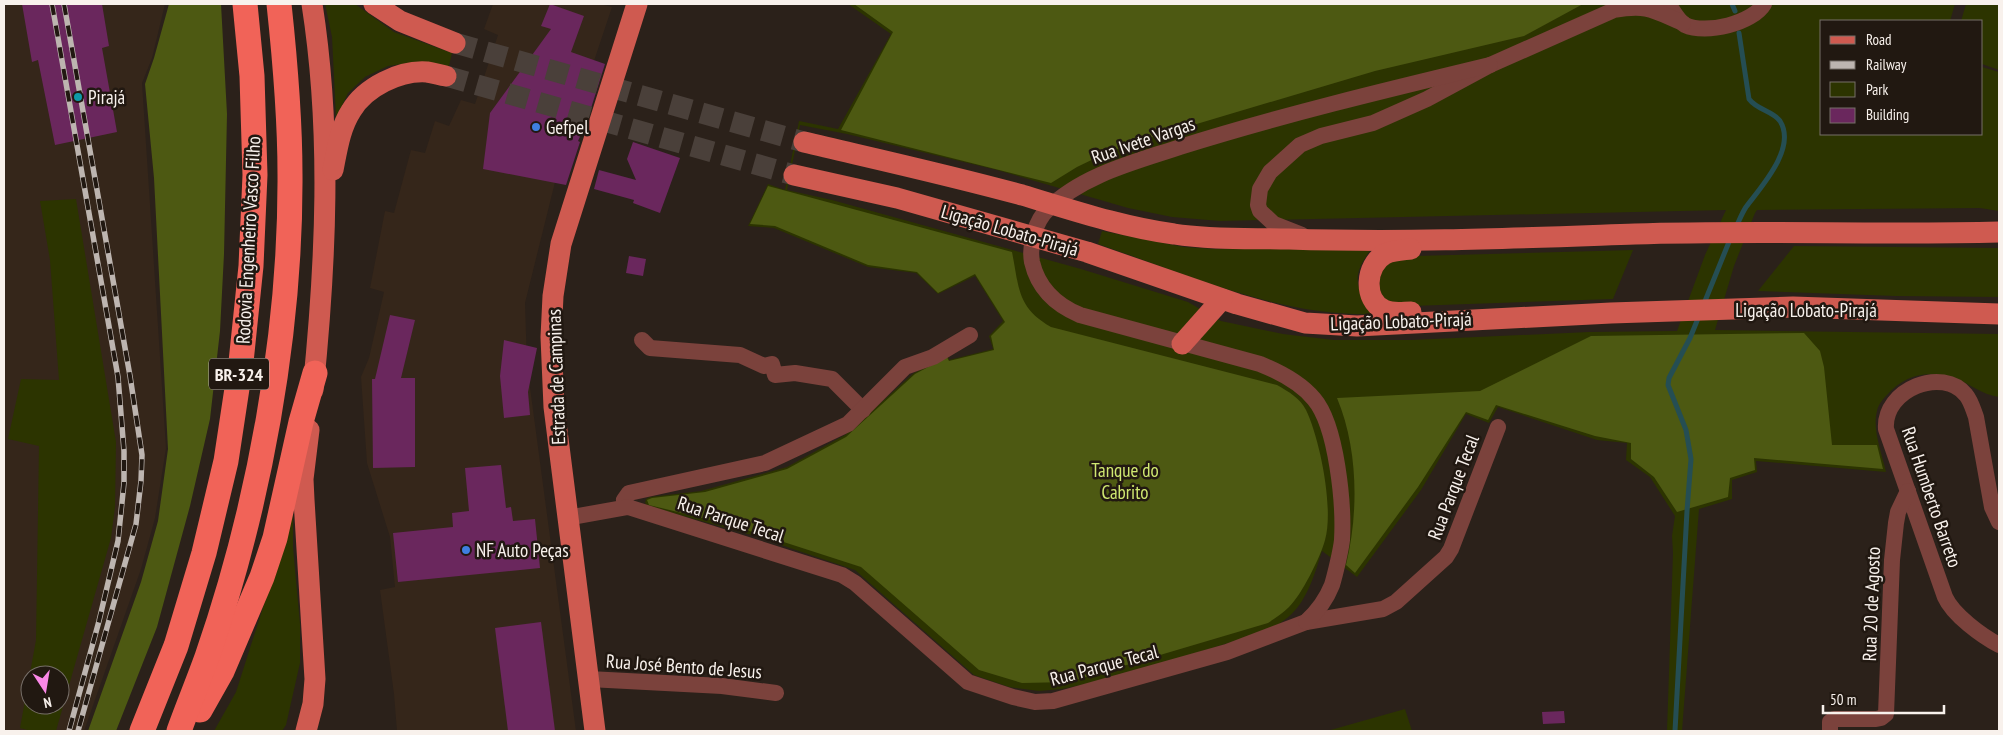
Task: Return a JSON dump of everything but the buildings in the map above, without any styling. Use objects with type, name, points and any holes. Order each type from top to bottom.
[{"type":"highway","points":[[229,4],[252,76]]},
{"type":"highway","name":"Rodovia Engenheiro Vasco Filho","points":[[142,731],[176,646],[204,553],[226,460],[241,362],[251,266],[255,175],[252,76],[245,4]]},
{"type":"highway","name":"Rodovia Engenheiro Vasco Filho","points":[[179,731],[207,656],[235,565],[259,467],[276,371],[286,278],[290,174],[286,80],[279,4]]},
{"type":"highway","points":[[186,731],[211,693],[262,577],[275,538],[301,422],[315,373]]},
{"type":"main road","points":[[312,4],[320,52],[324,101],[325,234]]},
{"type":"main road","points":[[374,4],[400,22],[455,42]]},
{"type":"main road","name":"Estrada de Campinas","points":[[595,731],[554,406],[551,337],[556,269],[561,244],[637,4]]},
{"type":"main road","points":[[306,731],[313,704],[315,679],[303,479],[315,373],[325,234],[333,169],[345,121],[351,110],[367,93],[394,78],[419,72],[446,76]]},
{"type":"main road","name":"Ligação Lobato-Pirajá","points":[[804,142],[902,164],[1023,196],[1092,217],[1176,235],[1238,239],[1468,240],[1675,233],[1909,234],[1999,232]]},
{"type":"main road","name":"Ligação Lobato-Pirajá","points":[[794,175],[897,198],[1088,252],[1222,299],[1305,322],[1357,326],[1611,312],[1793,307],[1999,314]]},
{"type":"main road","points":[[1909,234],[1999,241]]},
{"type":"main road","points":[[1468,240],[1394,250],[1383,255],[1371,270],[1369,279],[1372,297],[1377,305],[1390,312],[1508,317]]},
{"type":"main road","points":[[1182,344],[1222,299]]},
{"type":"main road","points":[[1955,313],[1999,307]]},
{"type":"street","points":[[1668,4],[1682,23]]},
{"type":"street","name":"Rua Ivete Vargas","points":[[1318,240],[1282,229],[1260,211],[1258,198],[1264,180],[1270,172],[1300,145],[1311,140],[1373,123],[1427,98],[1490,65],[1614,10],[1633,6],[1648,8],[1700,29],[1748,19],[1757,13],[1764,4]]},
{"type":"street","name":"Rua Ivete Vargas","points":[[1306,622],[1318,612],[1326,598],[1332,583],[1342,541],[1337,466],[1326,420],[1315,400],[1298,384],[1282,373],[1260,364],[1080,315],[1055,301],[1043,287],[1035,273],[1032,258],[1036,226],[1047,210],[1086,182],[1175,149],[1324,106],[1490,65]]},
{"type":"street","points":[[642,340],[650,348],[740,355],[764,366],[772,364],[774,374],[801,374],[832,379],[863,410],[905,368],[933,357],[970,335]]},
{"type":"street","name":"Rua Humberto Barreto","points":[[1999,522],[1992,507],[1972,406],[1965,393],[1954,387],[1936,382],[1910,388],[1896,399],[1887,413],[1886,428],[1908,492],[1948,603],[1952,609],[1989,640],[1999,645]]},
{"type":"street","name":"Rua Parque Tecal","points":[[628,507],[624,500],[629,494],[762,464],[848,424],[863,410]]},
{"type":"street","name":"Rua Parque Tecal","points":[[567,518],[628,507],[842,575],[855,583],[968,682],[1013,698],[1035,702],[1053,701],[1227,652],[1306,622],[1383,609],[1396,602],[1446,557],[1451,549],[1498,427]]},
{"type":"street","name":"Rua 20 de Agosto","points":[[1830,731],[1830,722],[1834,719],[1876,719],[1882,718],[1886,714],[1892,560],[1898,512],[1908,492]]},
{"type":"street","name":"Rua José Bento de Jesus","points":[[589,679],[722,686],[776,693]]},
{"type":"shaded area","points":[[4,4],[165,4],[152,58],[142,83],[166,448],[155,518],[141,569],[84,731],[4,731]]},
{"type":"shaded area","points":[[493,4],[600,4],[612,7],[559,166],[525,303],[527,365],[576,731],[397,731],[380,590],[395,587],[390,537],[367,463],[361,377],[369,358],[384,292],[370,288],[385,211],[394,213],[411,150],[425,153],[435,121],[449,126],[461,100],[475,104],[498,35],[484,29]]},
{"type":"green space","points":[[169,4],[221,4],[227,114],[224,254],[220,331],[210,419],[190,506],[157,627],[116,731],[88,731],[141,582],[158,521],[168,449],[154,178],[145,84]]},
{"type":"green space","points":[[325,4],[355,4],[394,32],[452,53],[449,66],[409,63],[388,66],[365,77],[348,93],[336,118],[332,37]]},
{"type":"green space","name":"Tanque do Cabrito","points":[[848,4],[1955,4],[1950,20],[1820,20],[1820,135],[1983,135],[1983,67],[1999,72],[1999,211],[1980,208],[1757,210],[1734,266],[1715,330],[1999,334],[1999,397],[1987,394],[1959,380],[1935,374],[1909,378],[1901,382],[1882,400],[1878,409],[1876,426],[1886,472],[1756,461],[1757,472],[1732,480],[1732,499],[1699,509],[1682,731],[1667,731],[1672,536],[1675,516],[1650,477],[1626,460],[1627,443],[1597,440],[1498,407],[1489,423],[1466,414],[1421,490],[1357,577],[1322,551],[1303,599],[1291,615],[1276,626],[1263,632],[1120,677],[1062,689],[1039,691],[1009,687],[974,675],[855,570],[755,536],[648,506],[645,503],[646,499],[650,497],[701,491],[787,467],[845,435],[914,373],[948,356],[949,360],[993,349],[989,336],[1003,321],[975,276],[938,294],[916,273],[868,267],[774,228],[748,226],[768,184],[785,190],[799,121],[838,129],[891,34]],"holes":[[[800,125],[847,134],[997,170],[1128,208],[1172,217],[1220,221],[1726,210],[1705,255],[1677,331],[1589,332],[1411,340],[1334,340],[1283,334],[1221,321],[1188,302],[1081,269],[832,200],[787,190]]]},
{"type":"green space","points":[[854,4],[1583,4],[1524,36],[1375,71],[1153,137],[1106,153],[1077,167],[1051,183],[841,130],[893,32]]},
{"type":"green space","points":[[1966,4],[1999,4],[1999,70],[1983,64],[1983,20],[1961,20]]},
{"type":"green space","points":[[768,186],[1012,252],[1021,296],[1032,312],[1051,327],[1277,385],[1294,396],[1306,410],[1316,438],[1324,474],[1328,511],[1323,547],[1310,575],[1294,602],[1268,623],[1069,682],[1022,683],[979,670],[861,567],[731,525],[649,505],[647,500],[652,498],[705,492],[787,469],[846,437],[915,374],[947,357],[949,361],[994,350],[991,336],[1005,322],[975,274],[938,293],[917,272],[868,265],[775,226],[750,224]]},
{"type":"green space","points":[[76,199],[116,442],[115,507],[111,538],[70,682],[70,665],[31,665],[36,640],[39,446],[8,439],[21,379],[59,380],[50,260],[40,201]]},
{"type":"green space","points":[[1102,231],[1184,247],[1215,249],[1372,248],[1360,267],[1358,282],[1359,289],[1375,314],[1339,313],[1304,309],[1234,291],[1098,244]]},
{"type":"green space","points":[[1794,246],[1999,248],[1999,297],[1895,296],[1758,291]]},
{"type":"green space","points":[[1633,250],[1613,299],[1412,306],[1388,301],[1381,293],[1379,283],[1385,263],[1415,256]]},
{"type":"green space","points":[[1804,333],[1820,351],[1824,367],[1832,445],[1877,445],[1883,469],[1754,458],[1755,470],[1730,478],[1728,497],[1677,512],[1654,477],[1631,459],[1631,443],[1595,436],[1496,405],[1488,420],[1466,412],[1418,487],[1355,573],[1346,565],[1353,524],[1353,459],[1344,417],[1337,398],[1480,391],[1591,336]]},
{"type":"green space","points":[[293,498],[293,547],[300,624],[300,663],[286,725],[282,731],[214,731],[236,692],[274,573]]},
{"type":"green space","points":[[1405,709],[1412,731],[1327,731]]},
{"type":"green space","points":[[22,715],[61,715],[56,731],[31,731],[20,728]]},
{"type":"waterway","points":[[1732,4],[1735,11]]},
{"type":"waterway","points":[[1736,227],[1746,207],[1775,167],[1784,143],[1784,132],[1780,121],[1756,106],[1749,99],[1739,33]]},
{"type":"waterway","points":[[1703,306],[1731,237]]},
{"type":"waterway","points":[[1675,731],[1691,459],[1686,430],[1668,385],[1669,378],[1699,316]]},
{"type":"tunnel","points":[[455,43],[804,142]]},
{"type":"tunnel","points":[[446,76],[794,175]]},
{"type":"railway","points":[[52,4],[118,377],[124,451],[124,483],[118,541],[99,621],[69,731]]},
{"type":"railway","points":[[64,4],[130,376],[142,455],[136,524],[78,731]]},
{"type":"place","name":"Pirajá","points":[[78,97]]},
{"type":"place","name":"Gefpel","points":[[536,127]]},
{"type":"place","name":"NF Auto Peças","points":[[466,550]]}]
